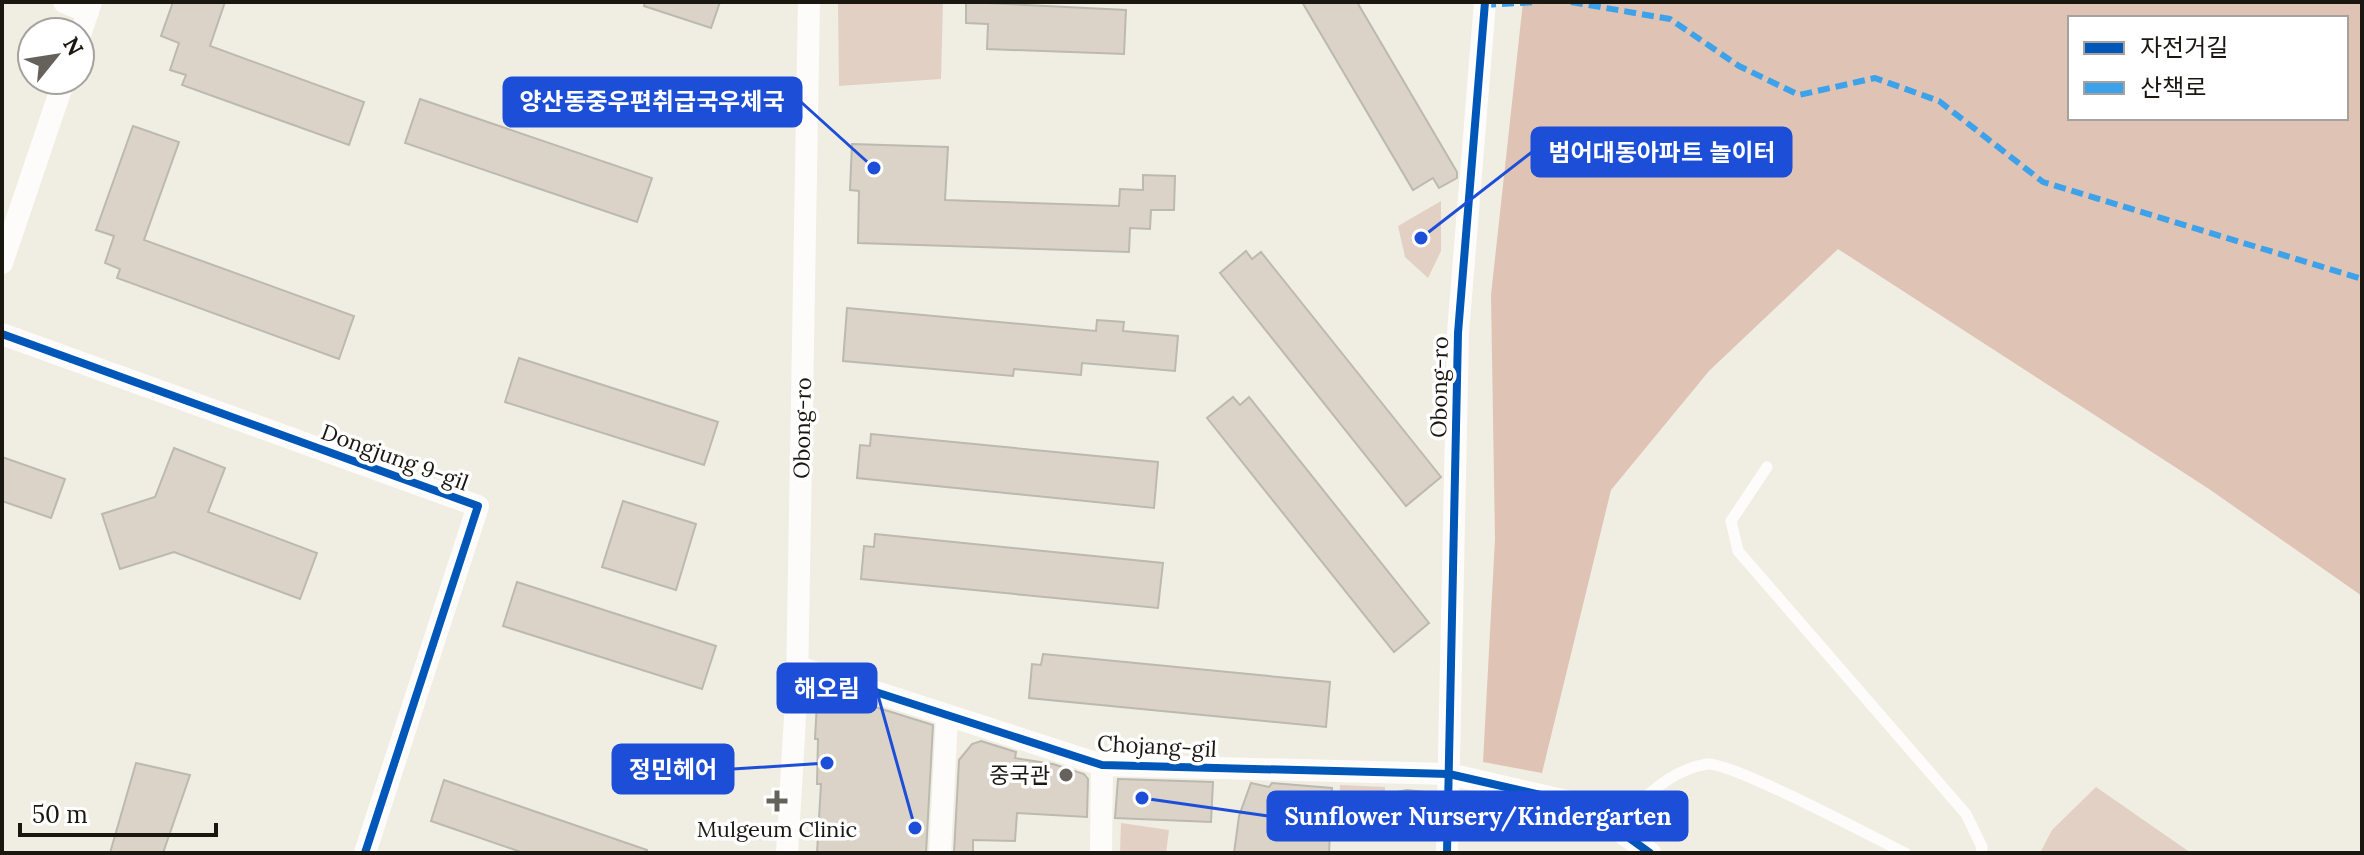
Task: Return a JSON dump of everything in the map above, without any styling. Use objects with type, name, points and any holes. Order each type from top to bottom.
[{"type":"street","points":[[64,2],[89,7]]},
{"type":"street","name":"Obong-ro","points":[[787,853],[798,667],[809,2]]},
{"type":"street","name":"Obong-ro","points":[[1449,774],[1458,333],[1485,2]]},
{"type":"street","points":[[2,263],[59,96]]},
{"type":"street","name":"Dongjung 9-gil","points":[[2,334],[478,506],[365,853]]},
{"type":"street","name":"Chojang-gil","points":[[798,667],[1102,765],[1449,774],[1584,805],[1644,849]]},
{"type":"street","points":[[940,853],[947,717]]},
{"type":"street","name":"Chojang-gil","points":[[1101,853],[1102,765]]},
{"type":"street","points":[[1447,853],[1449,774]]},
{"type":"lane","points":[[1767,467],[1731,521],[1738,551],[1966,814],[1982,847],[1981,853]]},
{"type":"lane","points":[[1644,849],[1639,803],[1671,775],[1711,763],[1772,787],[1905,853]]},
{"type":"shaded area","points":[[838,2],[943,2],[941,79],[839,86]]},
{"type":"shaded area","points":[[1523,2],[2362,2],[2362,596],[2209,489],[1838,249],[1709,371],[1611,490],[1542,773],[1483,762],[1495,539],[1491,295]]},
{"type":"shaded area","points":[[1441,201],[1441,251],[1428,278],[1405,257],[1398,226]]},
{"type":"shaded area","points":[[1340,785],[1385,787],[1384,839],[1338,838]]},
{"type":"shaded area","points":[[2096,787],[2191,853],[2040,853],[2052,830]]},
{"type":"shaded area","points":[[1121,823],[1169,830],[1166,853],[1120,853]]},
{"type":"building","points":[[173,2],[225,2],[210,46],[364,102],[349,145],[182,85],[186,75],[170,70],[179,43],[161,36]]},
{"type":"building","points":[[645,2],[720,2],[711,28],[644,6]]},
{"type":"building","points":[[966,2],[1126,10],[1124,54],[987,49],[988,24],[966,23]]},
{"type":"building","points":[[1302,2],[1357,2],[1457,172],[1457,178],[1439,188],[1433,178],[1413,190]]},
{"type":"building","points":[[420,99],[652,178],[637,222],[405,143]]},
{"type":"building","points":[[133,126],[179,142],[144,240],[354,316],[339,359],[117,278],[120,269],[105,263],[114,236],[96,230]]},
{"type":"building","points":[[852,144],[948,147],[945,200],[1119,206],[1120,189],[1143,190],[1143,175],[1175,176],[1174,210],[1151,210],[1150,229],[1130,228],[1129,252],[858,243],[859,191],[850,190]]},
{"type":"building","points":[[1246,251],[1252,259],[1261,252],[1441,477],[1406,506],[1220,273]]},
{"type":"building","points":[[847,308],[1096,331],[1097,320],[1124,322],[1123,331],[1178,336],[1175,371],[1082,363],[1081,375],[1014,369],[1013,376],[843,361]]},
{"type":"building","points":[[519,358],[718,422],[704,465],[505,402]]},
{"type":"building","points":[[1233,397],[1240,405],[1249,397],[1429,623],[1394,652],[1207,418]]},
{"type":"building","points":[[871,434],[1158,462],[1154,508],[857,478],[860,445],[870,446]]},
{"type":"building","points":[[174,448],[225,468],[208,512],[317,553],[300,599],[174,552],[120,569],[102,514],[155,497]]},
{"type":"building","points":[[2,457],[65,479],[51,518],[2,501]]},
{"type":"building","points":[[623,501],[696,524],[676,590],[602,567]]},
{"type":"building","points":[[875,534],[1163,563],[1158,608],[861,579],[864,546],[874,547]]},
{"type":"building","points":[[517,582],[716,646],[702,689],[503,626]]},
{"type":"building","points":[[1043,654],[1330,682],[1326,727],[1029,698],[1032,664],[1041,665]]},
{"type":"building","points":[[827,692],[933,725],[926,853],[817,853],[821,784],[817,784],[817,702]]},
{"type":"building","points":[[981,741],[1016,752],[1015,758],[1053,764],[1084,774],[1088,779],[1087,817],[1017,813],[1015,841],[973,840],[973,853],[954,853],[959,760],[972,744]]},
{"type":"building","points":[[136,763],[190,775],[163,853],[110,853]]},
{"type":"building","points":[[1118,779],[1213,782],[1211,822],[1115,818]]},
{"type":"building","points":[[444,780],[647,850],[647,853],[524,853],[431,821]]},
{"type":"building","points":[[1251,783],[1269,787],[1272,783],[1332,788],[1329,853],[1234,853],[1239,816]]},
{"type":"building","points":[[1407,790],[1434,793],[1433,837],[1391,836],[1392,793]]},
{"type":"marked path","points":[[1484,5],[1538,2]]},
{"type":"marked path","points":[[1571,2],[1670,19],[1739,66],[1799,95],[1875,78],[1939,101],[2043,182],[2362,279]]},
{"type":"cycle path","points":[[1447,853],[1458,333],[1485,2]]},
{"type":"cycle path","points":[[2,334],[478,506],[365,853]]},
{"type":"cycle path","points":[[798,667],[1102,765],[1449,774],[1584,805],[1650,853]]},
{"type":"place","name":"양산동중우편취급국우체국","points":[[874,168]]},
{"type":"place","name":"범어대동아파트 놀이터","points":[[1421,238]]},
{"type":"place","name":"정민헤어","points":[[827,763]]},
{"type":"place","name":"중국관","points":[[1066,775]]},
{"type":"place","name":"Sunflower Nursery/Kindergarten","points":[[1142,798]]},
{"type":"place","name":"Mulgeum Clinic","points":[[777,801]]},
{"type":"place","name":"해오림","points":[[915,828]]}]
